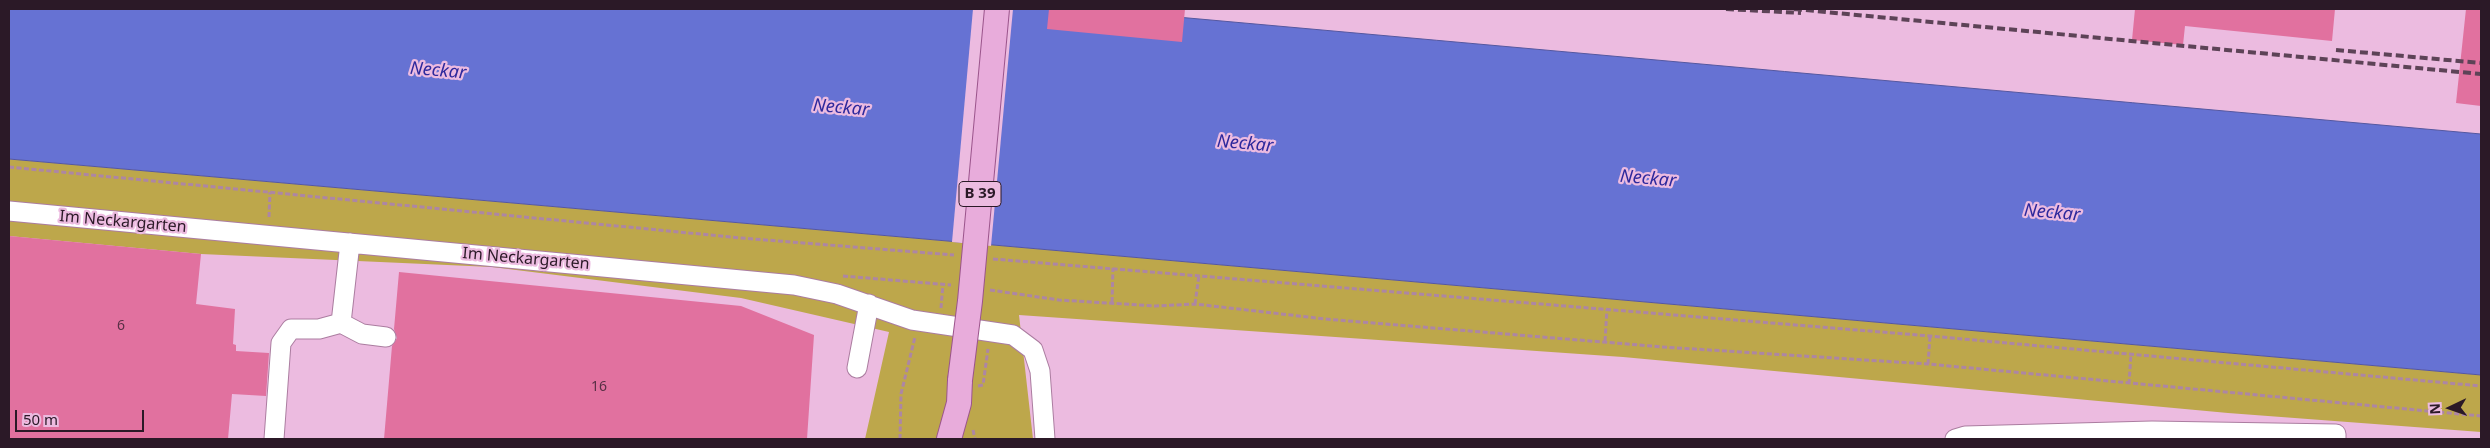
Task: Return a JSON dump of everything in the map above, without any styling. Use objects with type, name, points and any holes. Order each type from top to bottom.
[{"type":"main road","name":"B 39","points":[[964,439],[970,301],[997,9]]},
{"type":"main road","name":"B 39","points":[[949,439],[965,390]]},
{"type":"street","name":"Im Neckargarten","points":[[9,211],[794,285],[869,304],[912,320],[1013,335],[1033,350],[1040,371],[1046,439]]},
{"type":"street","points":[[341,323],[350,243]]},
{"type":"street","points":[[857,368],[869,304]]},
{"type":"street","points":[[274,439],[281,343],[291,329],[319,329],[341,323],[362,334],[386,337]]},
{"type":"street","points":[[1960,438],[2336,434],[2336,439]]},
{"type":"path","points":[[9,167],[741,238],[962,256]]},
{"type":"path","points":[[269,217],[270,192]]},
{"type":"path","points":[[259,216],[279,218]]},
{"type":"path","points":[[990,258],[1930,336],[2481,386]]},
{"type":"path","points":[[1112,302],[1113,268]]},
{"type":"path","points":[[839,275],[959,286]]},
{"type":"path","points":[[1195,304],[1198,275]]},
{"type":"path","points":[[869,278],[874,285]]},
{"type":"path","points":[[939,324],[943,284]]},
{"type":"path","points":[[986,290],[1059,300],[1156,306],[1195,304],[1325,319],[1663,347],[1928,364],[2481,416]]},
{"type":"path","points":[[1605,341],[1607,309]]},
{"type":"path","points":[[900,439],[901,394],[916,340],[912,320]]},
{"type":"path","points":[[965,390],[983,385],[990,331]]},
{"type":"path","points":[[1928,364],[1930,336]]},
{"type":"path","points":[[2128,384],[2131,354]]},
{"type":"shaded area","points":[[9,159],[2481,375],[2481,432],[2228,413],[1623,357],[1019,315],[1033,439],[865,439],[889,332],[741,298],[492,267],[201,254],[9,236]]},
{"type":"water","name":"Neckar","points":[[9,9],[1088,9],[2481,134],[2481,375],[9,159]]},
{"type":"pier","points":[[973,9],[1013,9],[991,246],[952,242]]},
{"type":"building","points":[[1049,9],[1185,9],[1182,42],[1047,29]]},
{"type":"building","points":[[2135,9],[2335,9],[2332,41],[2185,26],[2183,45],[2132,40]]},
{"type":"building","points":[[2466,9],[2481,9],[2481,106],[2456,103]]},
{"type":"building","points":[[9,236],[201,254],[196,304],[235,309],[233,344],[236,345],[236,351],[269,353],[266,396],[232,394],[228,439],[9,439]]},
{"type":"building","points":[[399,272],[741,306],[814,335],[807,439],[384,439],[392,346],[397,338],[394,329]]},
{"type":"railway","points":[[1726,9],[1801,13]]},
{"type":"railway","points":[[1794,9],[2481,74]]},
{"type":"railway","points":[[2336,50],[2481,63]]}]
